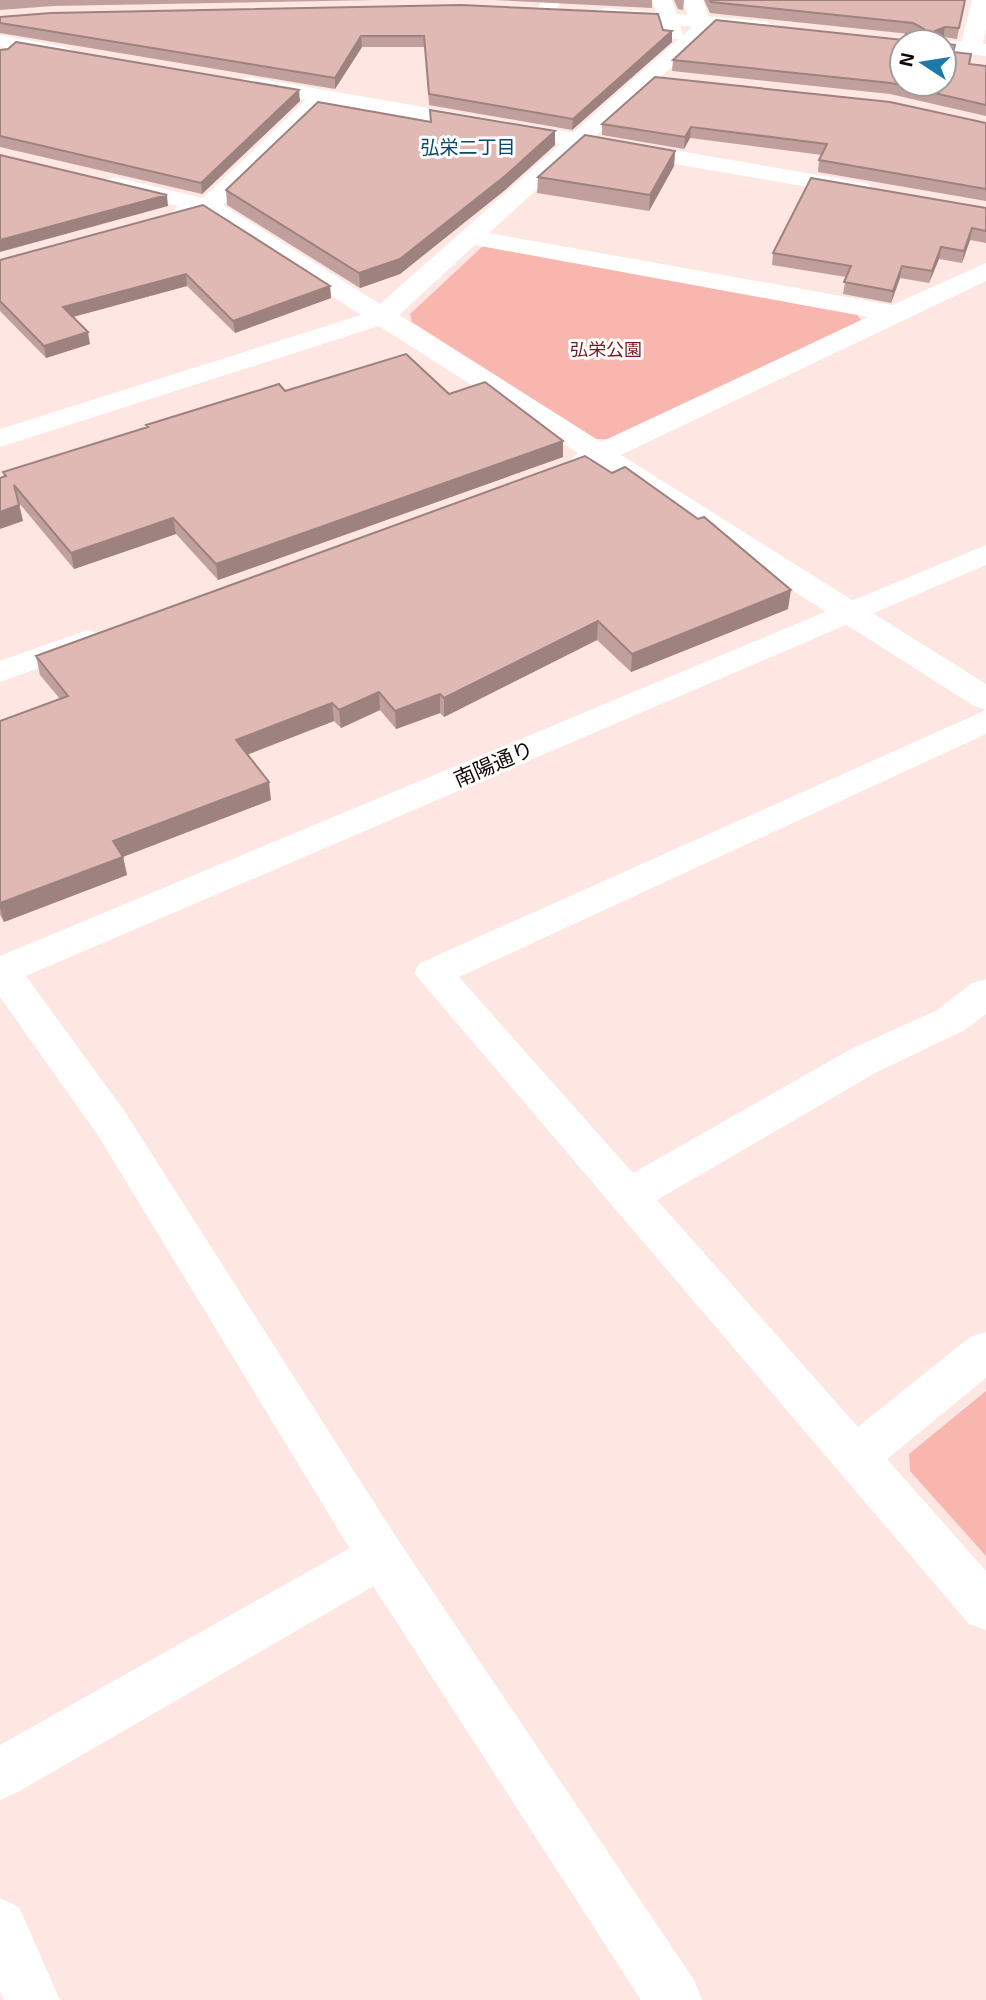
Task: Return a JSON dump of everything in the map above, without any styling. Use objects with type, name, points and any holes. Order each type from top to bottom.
[{"type":"street","points":[[958,47],[979,49],[982,0]]},
{"type":"street","points":[[541,7],[579,13],[667,17],[696,10],[791,30]]},
{"type":"street","points":[[0,438],[381,317],[702,29],[696,10]]},
{"type":"street","points":[[4,46],[94,57]]},
{"type":"street","points":[[650,78],[677,81]]},
{"type":"street","points":[[228,80],[884,192]]},
{"type":"street","points":[[156,220],[208,206],[322,97]]},
{"type":"street","points":[[91,178],[208,206],[846,613],[986,699]]},
{"type":"street","points":[[470,237],[896,314]]},
{"type":"street","points":[[561,470],[600,456],[986,271]]},
{"type":"street","name":"南陽通り","points":[[1,970],[986,554]]},
{"type":"street","points":[[0,672],[117,629]]},
{"type":"street","points":[[986,721],[433,973],[986,1607]]},
{"type":"street","points":[[1,970],[111,1123],[381,1556],[674,2000]]},
{"type":"street","points":[[629,1196],[863,1061],[951,1020],[986,993]]},
{"type":"street","points":[[855,1457],[986,1351]]},
{"type":"street","points":[[0,1774],[381,1556]]},
{"type":"street","points":[[0,1926],[32,2000]]},
{"type":"green space","name":"弘栄公園","points":[[494,246],[856,312],[861,320],[611,439],[596,439],[412,322],[410,314],[482,247]]},
{"type":"green space","points":[[986,1391],[986,1556],[910,1471],[909,1454]]},
{"type":"building","points":[[710,0],[965,0],[959,28],[922,28],[913,23]]},
{"type":"building","points":[[461,5],[658,14],[663,30],[672,31],[573,119],[429,94],[424,36],[361,36],[335,78],[0,23],[0,17],[51,13]]},
{"type":"building","points":[[716,20],[888,38],[888,83],[673,60]]},
{"type":"building","points":[[16,42],[299,90],[201,183],[0,136],[0,50],[8,49]]},
{"type":"building","points":[[958,53],[971,54],[969,64],[986,66],[986,105],[956,98],[958,98]]},
{"type":"building","points":[[655,77],[890,102],[986,123],[986,189],[819,160],[827,144],[691,127],[685,137],[602,124]]},
{"type":"building","points":[[318,102],[431,122],[430,110],[555,131],[505,176],[400,259],[359,273],[226,190]]},
{"type":"building","points":[[585,135],[675,151],[650,195],[538,177]]},
{"type":"building","points":[[0,155],[167,195],[0,240]]},
{"type":"building","points":[[811,178],[986,208],[986,231],[972,228],[964,251],[941,247],[932,271],[902,266],[893,291],[844,282],[851,266],[773,253]]},
{"type":"building","points":[[203,205],[330,286],[233,321],[186,274],[63,307],[88,332],[44,346],[0,301],[0,260]]},
{"type":"building","points":[[406,354],[449,394],[485,382],[563,441],[216,564],[173,518],[71,553],[14,485],[19,505],[0,512],[0,478],[6,476],[3,472],[279,384],[285,391]]},
{"type":"building","points":[[585,456],[612,473],[625,467],[698,519],[704,517],[791,590],[632,654],[598,621],[444,698],[440,694],[395,711],[379,692],[339,710],[332,703],[236,740],[269,782],[113,841],[123,857],[0,903],[0,721],[68,696],[36,656]]},
{"type":"district","name":"弘栄二丁目","points":[[468,146]]}]
